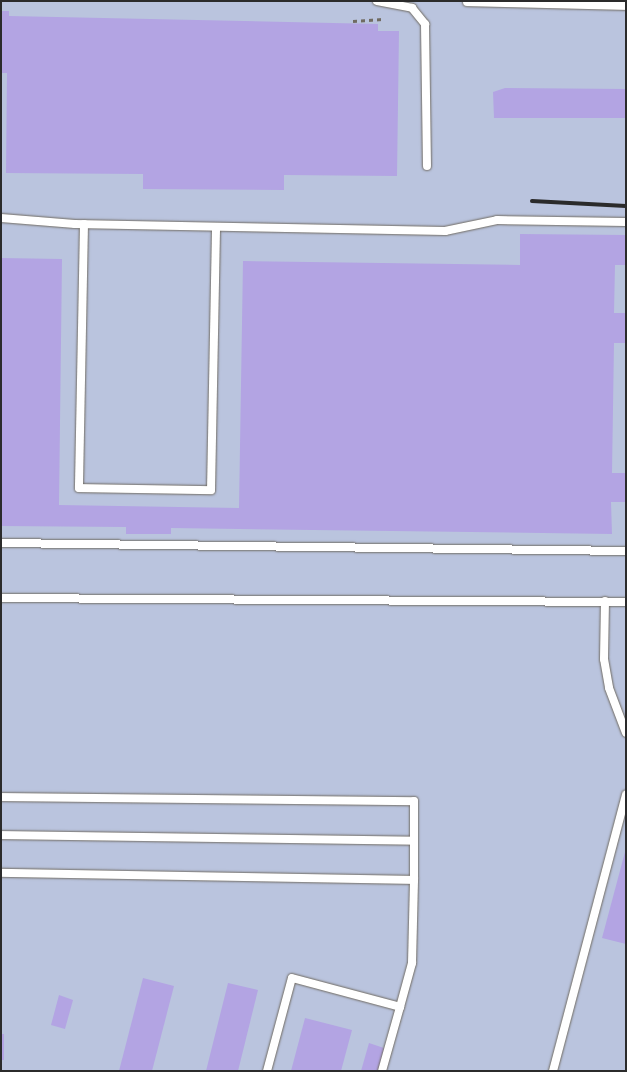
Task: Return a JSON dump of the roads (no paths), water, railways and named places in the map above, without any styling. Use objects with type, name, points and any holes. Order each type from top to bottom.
[{"type":"lane","points":[[377,1],[412,8],[425,24],[427,166]]},
{"type":"lane","points":[[468,2],[626,6]]},
{"type":"lane","points":[[1,218],[84,224],[445,231],[497,220],[626,222]]},
{"type":"lane","points":[[84,224],[79,488],[211,490],[216,227]]},
{"type":"lane","points":[[1,543],[626,551]]},
{"type":"lane","points":[[1,598],[626,602]]},
{"type":"lane","points":[[605,601],[604,659],[609,688],[626,733]]},
{"type":"lane","points":[[553,1071],[626,794]]},
{"type":"lane","points":[[1,797],[414,801],[412,963],[382,1071]]},
{"type":"lane","points":[[1,835],[414,841]]},
{"type":"lane","points":[[1,873],[414,880]]},
{"type":"lane","points":[[267,1071],[292,978],[400,1007]]},
{"type":"railway","points":[[532,201],[626,206]]}]
